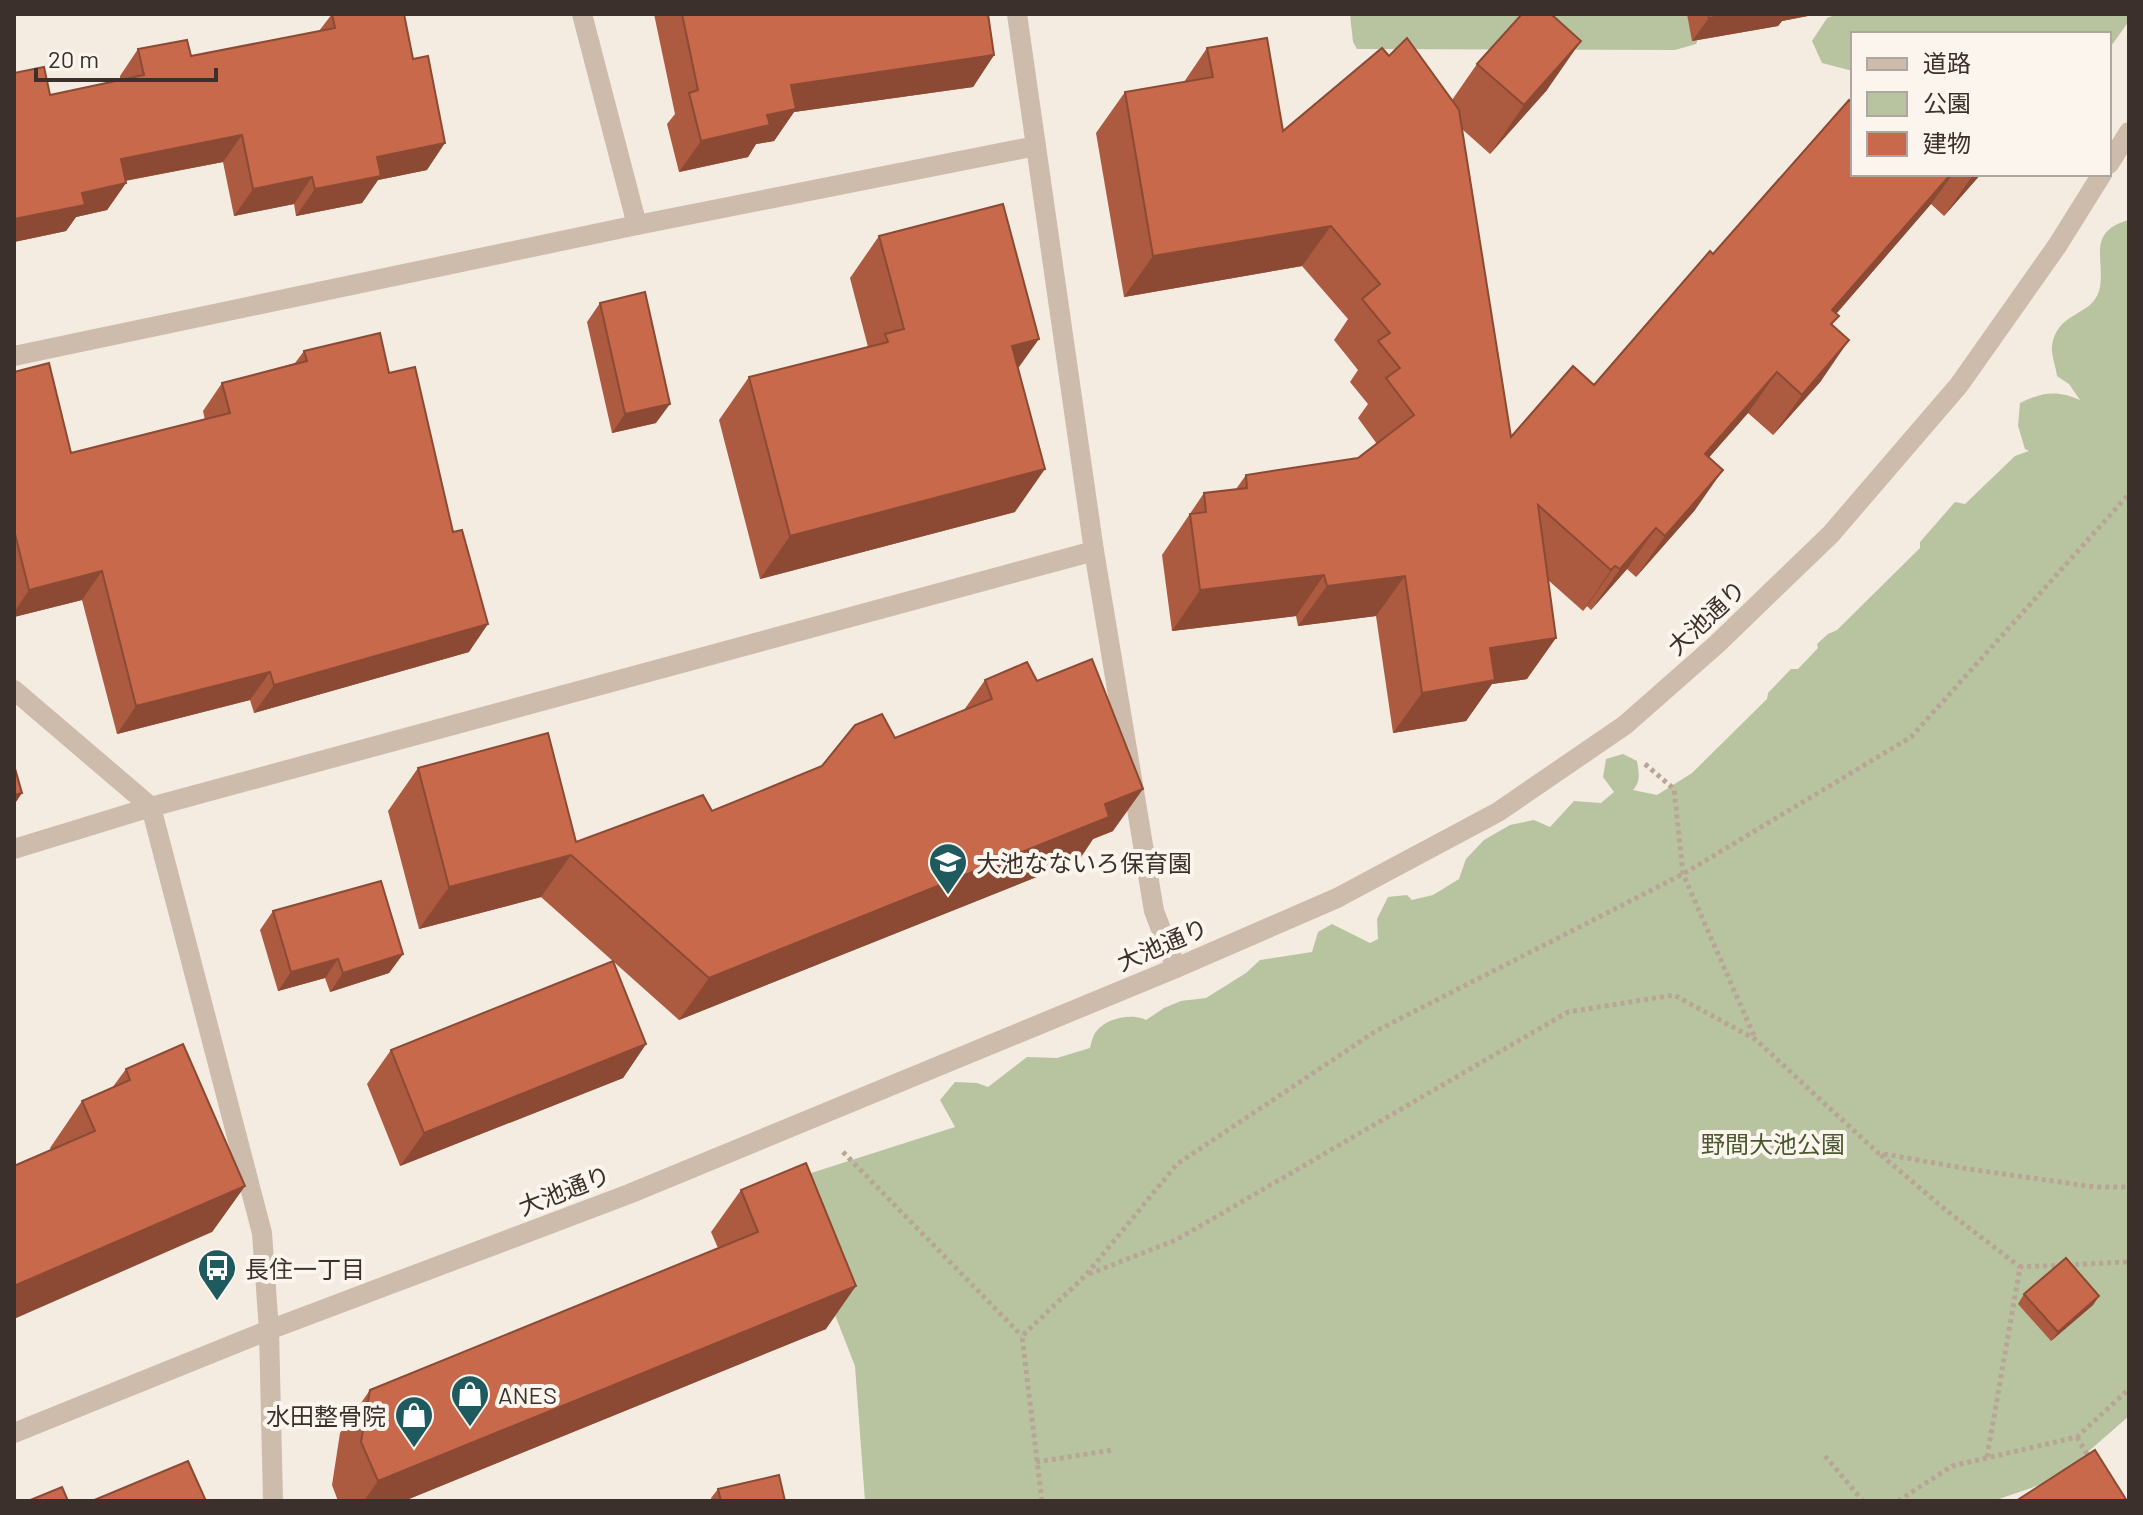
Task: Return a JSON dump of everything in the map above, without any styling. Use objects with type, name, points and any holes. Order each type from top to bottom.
[{"type":"street","points":[[582,14],[637,225]]},
{"type":"street","points":[[1017,14],[1094,551],[1154,911],[1176,968]]},
{"type":"street","points":[[2111,161],[2129,132]]},
{"type":"street","points":[[14,356],[637,225],[1036,146]]},
{"type":"street","name":"大池通り","points":[[14,1433],[269,1330],[629,1194],[1176,968],[1337,898],[1498,812],[1625,725],[1717,644],[1831,534],[1959,385],[2057,246],[2101,176]]},
{"type":"street","points":[[14,849],[151,807],[1094,551]]},
{"type":"street","points":[[14,690],[151,807],[262,1233],[269,1330],[273,1501]]},
{"type":"path","points":[[1022,1336],[1086,1275],[1177,1164],[1376,1031],[1683,874],[1911,737],[2129,494]]},
{"type":"path","points":[[1645,764],[1674,789],[1683,874],[1755,1039]]},
{"type":"path","points":[[1086,1275],[1176,1240],[1568,1012],[1674,995],[1755,1039],[1878,1153],[2020,1267],[2129,1262]]},
{"type":"path","points":[[843,1152],[1022,1336],[1042,1501]]},
{"type":"path","points":[[1878,1153],[2095,1187],[2129,1187]]},
{"type":"path","points":[[1987,1457],[2020,1267]]},
{"type":"path","points":[[1898,1501],[1952,1466],[2077,1437],[2129,1389]]},
{"type":"path","points":[[2077,1437],[2092,1463]]},
{"type":"path","points":[[1036,1462],[1113,1450]]},
{"type":"path","points":[[1825,1456],[1863,1501]]},
{"type":"green space","points":[[1350,14],[1701,14],[1703,28],[1696,44],[1675,50],[1357,49],[1353,42]]},
{"type":"green space","points":[[1838,14],[2129,14],[2129,21],[2111,46],[2111,32],[1851,32],[1851,70],[1822,63],[1812,41],[1827,18]]},
{"type":"green space","name":"野間大池公園","points":[[2129,220],[2129,1416],[2057,1479],[1993,1501],[865,1501],[855,1366],[783,1182],[955,1127],[940,1100],[955,1082],[988,1087],[1027,1057],[1057,1058],[1090,1048],[1098,1029],[1110,1021],[1133,1017],[1146,1020],[1181,1001],[1206,998],[1246,973],[1260,960],[1312,952],[1318,932],[1332,924],[1370,943],[1378,939],[1377,919],[1388,897],[1407,895],[1412,900],[1433,895],[1459,879],[1466,859],[1484,840],[1510,825],[1534,820],[1550,827],[1574,801],[1601,803],[1614,792],[1603,777],[1606,759],[1623,754],[1637,761],[1639,773],[1633,790],[1657,795],[1692,773],[1767,699],[1768,693],[1791,669],[1798,669],[1818,648],[1817,644],[1837,630],[1920,548],[1920,542],[1955,502],[1965,504],[2015,456],[2029,451],[2025,449],[2018,426],[2020,403],[2050,394],[2080,400],[2069,384],[2057,376],[2052,346],[2060,326],[2089,306],[2099,291],[2100,249],[2106,232]]},
{"type":"building","points":[[332,14],[404,14],[413,59],[428,56],[445,143],[377,157],[381,176],[315,189],[312,177],[253,189],[242,135],[121,159],[126,183],[82,193],[85,205],[14,219],[14,73],[44,67],[50,95],[144,75],[138,49],[187,40],[191,56],[335,28]]},
{"type":"building","points":[[682,14],[988,14],[994,55],[791,85],[796,109],[767,115],[770,125],[701,141],[689,93],[698,90]]},
{"type":"building","points":[[1522,14],[1551,14],[1581,41],[1524,105],[1477,64]]},
{"type":"building","points":[[1708,14],[1729,14],[1709,18]]},
{"type":"building","points":[[1267,38],[1283,131],[1382,48],[1389,56],[1407,38],[1459,110],[1511,437],[1573,366],[1594,385],[1710,251],[1713,254],[1849,100],[1851,176],[1949,176],[1832,310],[1839,316],[1831,324],[1849,340],[1802,395],[1777,372],[1705,454],[1723,470],[1665,536],[1656,528],[1620,569],[1615,566],[1611,570],[1538,505],[1556,638],[1490,648],[1495,680],[1422,693],[1405,576],[1327,586],[1324,575],[1200,590],[1190,514],[1206,512],[1204,493],[1247,488],[1246,475],[1358,458],[1414,415],[1386,378],[1400,368],[1378,341],[1390,333],[1362,299],[1380,284],[1331,226],[1153,256],[1125,92],[1213,77],[1207,48]]},
{"type":"building","points":[[1003,204],[1039,339],[1012,346],[1045,469],[790,536],[749,377],[888,342],[885,334],[904,329],[879,236]]},
{"type":"building","points":[[645,292],[670,404],[625,414],[600,303]]},
{"type":"building","points":[[380,333],[389,373],[415,367],[453,532],[462,530],[488,624],[274,685],[270,672],[136,706],[102,571],[29,590],[14,530],[14,372],[49,363],[71,453],[230,413],[222,383],[307,361],[304,351]]},
{"type":"building","points":[[1092,659],[1143,789],[1105,804],[1109,817],[709,978],[571,855],[449,887],[418,768],[548,733],[576,842],[703,795],[712,811],[822,766],[855,725],[882,714],[895,738],[992,699],[985,680],[1027,662],[1037,681]]},
{"type":"building","points":[[14,765],[22,793],[14,795]]},
{"type":"building","points":[[381,881],[403,954],[343,973],[338,959],[291,972],[273,911]]},
{"type":"building","points":[[613,961],[646,1044],[424,1133],[391,1050]]},
{"type":"building","points":[[183,1044],[245,1186],[14,1286],[14,1166],[95,1131],[82,1101],[130,1080],[126,1069]]},
{"type":"building","points":[[806,1163],[856,1286],[378,1481],[361,1442],[370,1390],[758,1232],[741,1190]]},
{"type":"building","points":[[2066,1258],[2099,1296],[2058,1332],[2024,1294]]},
{"type":"building","points":[[2095,1450],[2127,1501],[2016,1501]]},
{"type":"building","points":[[188,1461],[206,1501],[92,1501]]},
{"type":"building","points":[[779,1475],[785,1501],[721,1501],[718,1489]]},
{"type":"building","points":[[62,1487],[68,1501],[28,1501]]},
{"type":"place","name":"大池なないろ保育園","points":[[948,896]]},
{"type":"place","name":"長住一丁目","points":[[217,1302]]},
{"type":"place","name":"ANES","points":[[470,1428]]},
{"type":"place","name":"水田整骨院","points":[[414,1449]]}]
